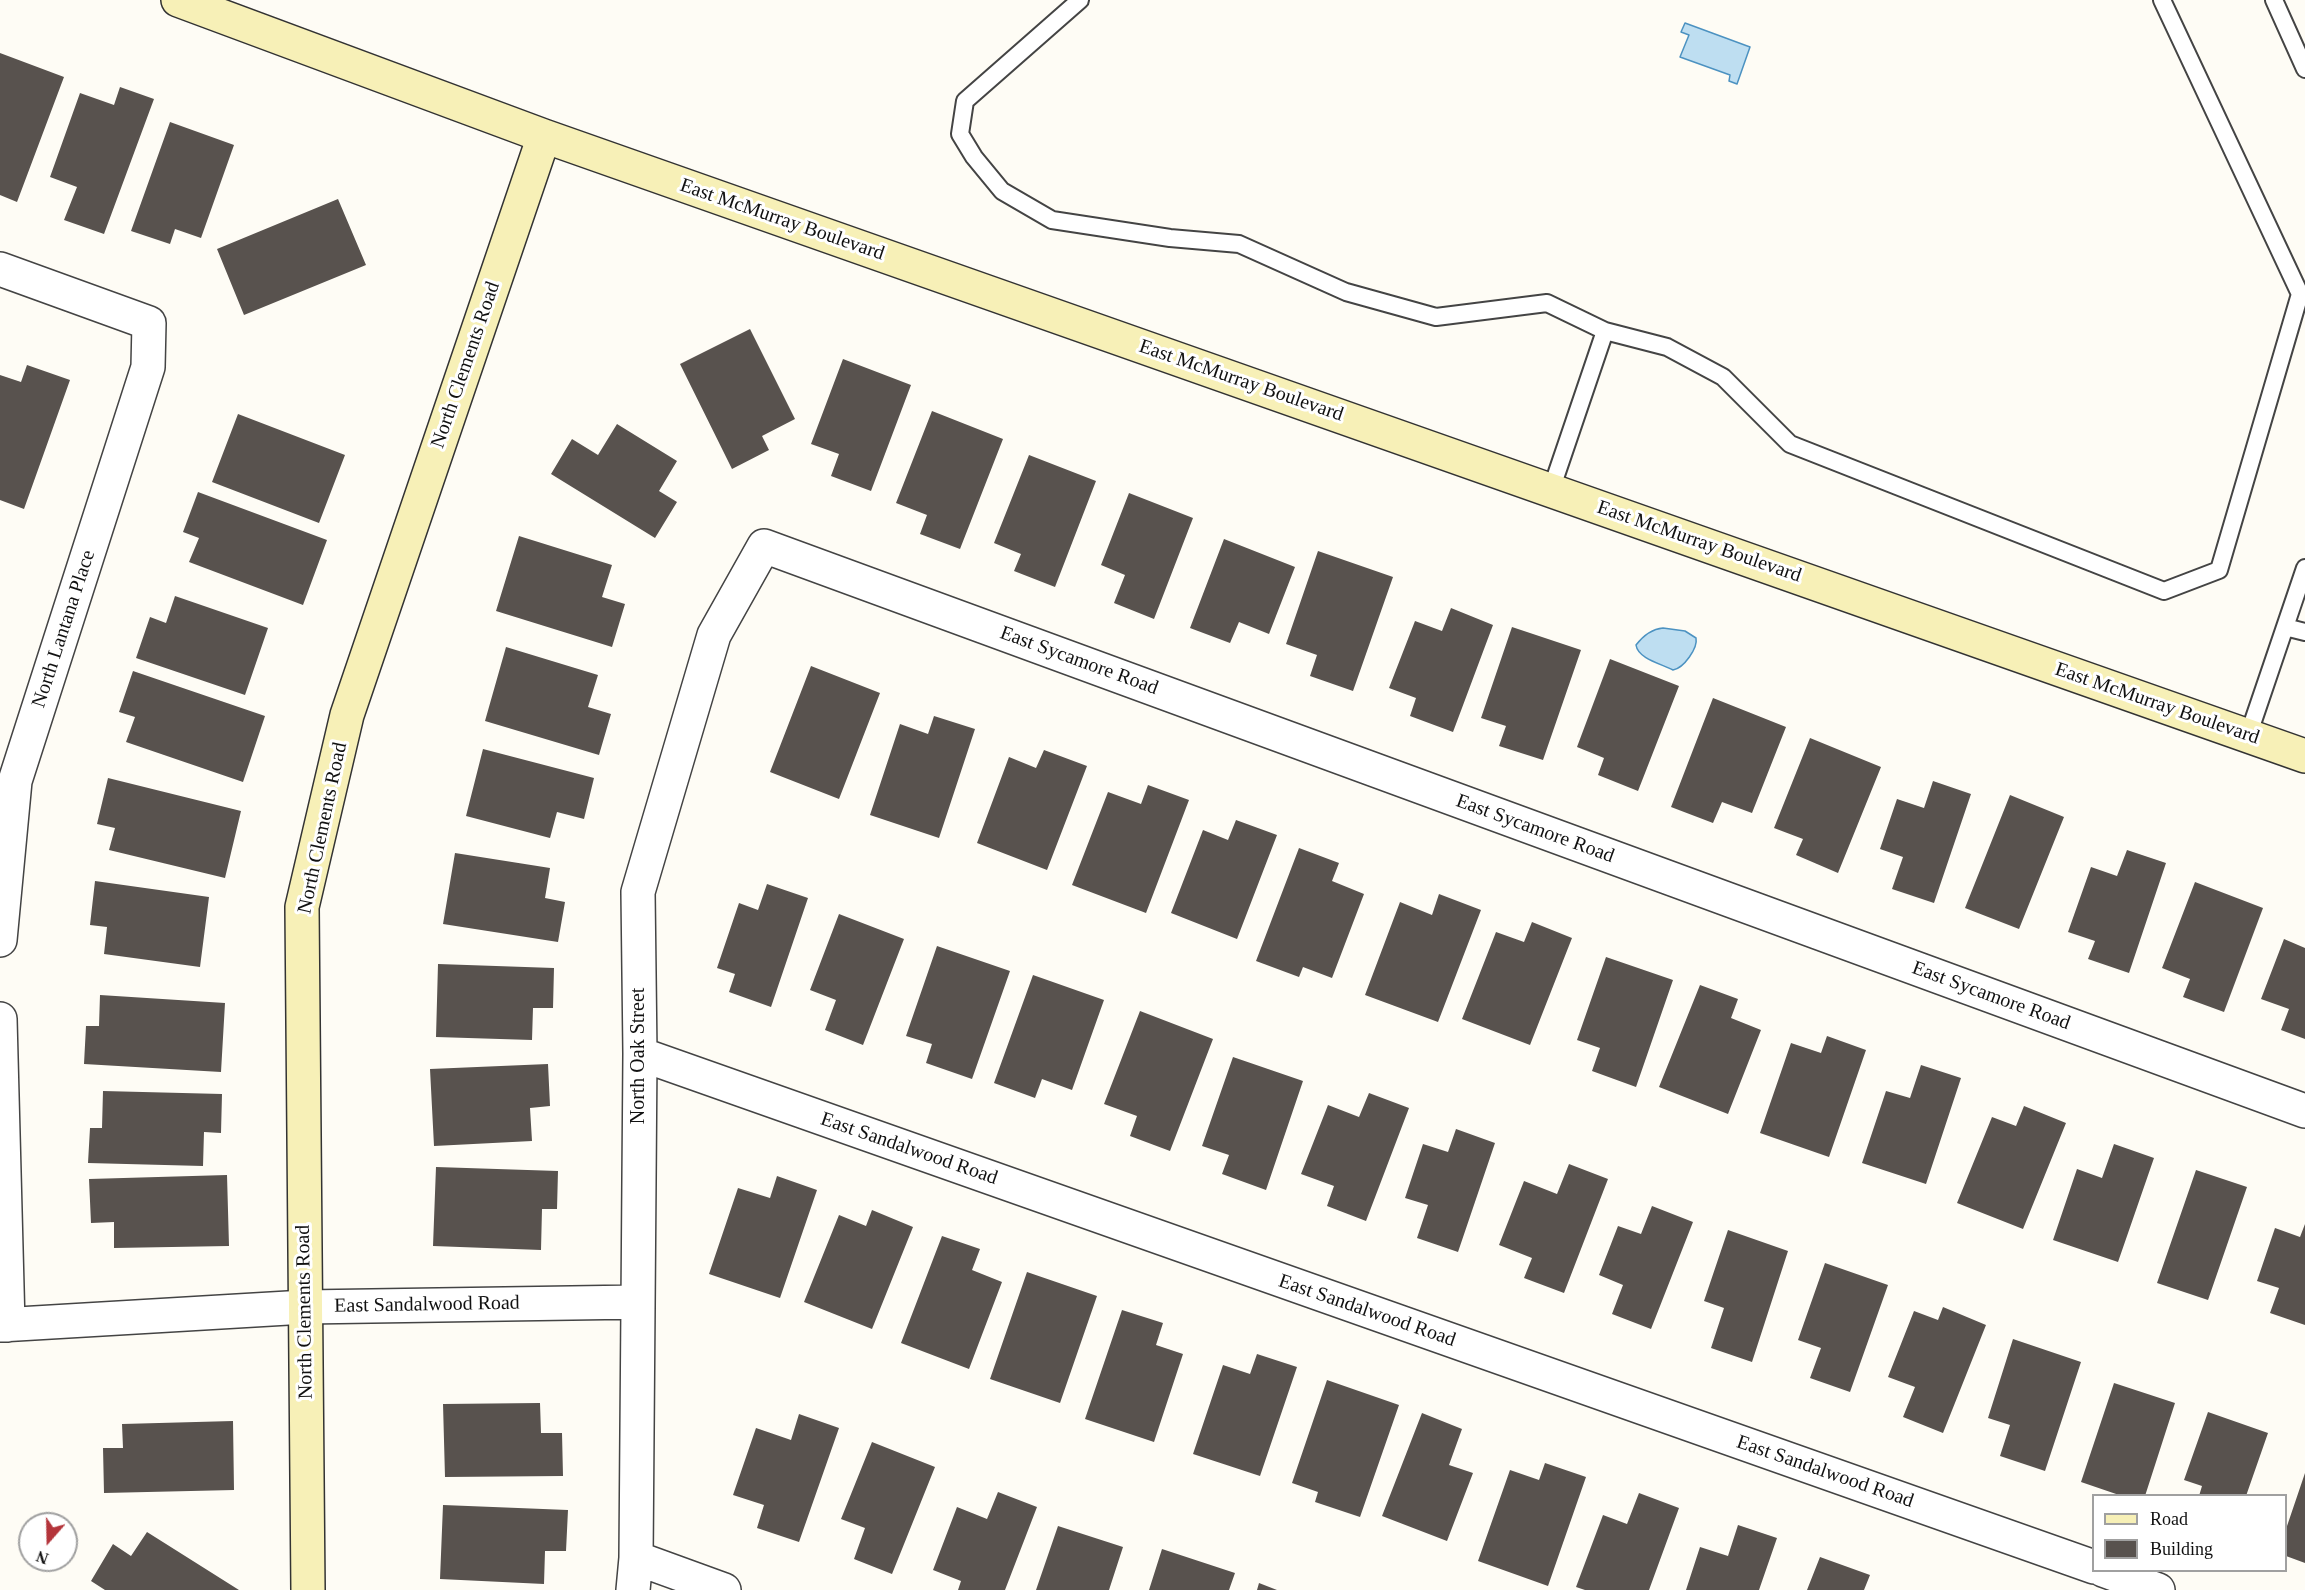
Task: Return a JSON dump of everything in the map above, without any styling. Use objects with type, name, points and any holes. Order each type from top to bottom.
[{"type":"street","name":"East McMurray Boulevard","points":[[178,0],[544,136],[2305,756]]},
{"type":"street","name":"North Clements Road","points":[[308,1590],[302,907],[347,715],[544,136]]},
{"type":"street","name":"North Lantana Place","points":[[0,269],[149,323],[148,367],[15,781],[0,940]]},
{"type":"street","name":"North Oak Street","points":[[634,1574],[640,1054],[638,892],[714,635],[765,546]]},
{"type":"street","name":"East Sycamore Road","points":[[765,546],[2305,1111]]},
{"type":"street","points":[[0,1019],[4,1325]]},
{"type":"street","name":"East Sandalwood Road","points":[[640,1054],[2092,1566]]},
{"type":"street","name":"East Sandalwood Road","points":[[4,1325],[305,1308],[638,1302]]},
{"type":"street","points":[[2108,1572],[2158,1590]]},
{"type":"street","points":[[634,1574],[724,1590]]},
{"type":"lane","points":[[1080,0],[965,102],[960,134],[974,157],[1002,191],[1052,220],[1170,238],[1239,244],[1346,292],[1436,317],[1547,303],[1605,331],[1667,347],[1723,377],[1790,444],[2164,591],[2219,570],[2300,294],[2162,0]]},
{"type":"lane","points":[[2274,0],[2305,69]]},
{"type":"lane","points":[[1551,490],[1605,331]]},
{"type":"lane","points":[[2248,736],[2305,568]]},
{"type":"lane","points":[[2285,627],[2305,632]]},
{"type":"water","points":[[1685,23],[1750,47],[1737,84],[1729,81],[1730,75],[1680,57],[1689,35],[1681,32]]},
{"type":"water","points":[[1663,628],[1685,631],[1696,638],[1695,647],[1689,657],[1682,666],[1673,670],[1641,654],[1636,645],[1648,634]]},
{"type":"building","points":[[0,53],[64,77],[17,202],[0,195]]},
{"type":"building","points":[[120,87],[154,99],[104,234],[64,220],[77,187],[50,177],[80,93],[114,105]]},
{"type":"building","points":[[170,122],[234,145],[201,238],[175,229],[170,244],[131,231]]},
{"type":"building","points":[[338,199],[366,265],[244,315],[217,249]]},
{"type":"building","points":[[750,329],[795,419],[762,436],[769,450],[732,469],[680,364]]},
{"type":"building","points":[[843,359],[911,385],[871,491],[831,476],[839,454],[811,444]]},
{"type":"building","points":[[27,365],[70,380],[24,509],[0,500],[0,375],[21,382]]},
{"type":"building","points":[[932,411],[1003,439],[960,549],[920,534],[927,515],[896,503]]},
{"type":"building","points":[[238,414],[345,455],[319,523],[212,482]]},
{"type":"building","points":[[617,424],[677,461],[659,491],[677,502],[655,538],[551,474],[572,439],[598,455]]},
{"type":"building","points":[[1029,455],[1096,481],[1055,587],[1014,571],[1021,554],[994,543]]},
{"type":"building","points":[[198,492],[327,540],[303,605],[189,562],[199,538],[183,532]]},
{"type":"building","points":[[1129,493],[1193,518],[1154,619],[1114,603],[1125,575],[1101,565]]},
{"type":"building","points":[[519,536],[612,565],[602,597],[625,604],[612,647],[496,611]]},
{"type":"building","points":[[1224,539],[1295,567],[1269,634],[1239,622],[1230,643],[1190,628]]},
{"type":"building","points":[[1318,551],[1393,577],[1353,691],[1310,676],[1317,655],[1286,644]]},
{"type":"building","points":[[175,596],[268,628],[245,695],[136,658],[150,617],[166,623]]},
{"type":"building","points":[[1451,608],[1493,625],[1453,732],[1410,716],[1416,698],[1389,688],[1415,621],[1442,631]]},
{"type":"building","points":[[1512,627],[1581,650],[1543,760],[1499,746],[1506,726],[1481,718]]},
{"type":"building","points":[[506,647],[598,675],[588,707],[611,714],[599,755],[485,721]]},
{"type":"building","points":[[1610,659],[1679,686],[1638,791],[1598,775],[1604,758],[1577,747]]},
{"type":"building","points":[[811,666],[880,693],[839,799],[770,772]]},
{"type":"building","points":[[133,671],[265,716],[243,782],[126,742],[135,717],[119,712]]},
{"type":"building","points":[[1713,698],[1786,727],[1752,813],[1722,802],[1713,823],[1671,807]]},
{"type":"building","points":[[934,716],[975,729],[939,838],[870,815],[900,724],[928,734]]},
{"type":"building","points":[[1810,738],[1881,767],[1838,873],[1796,855],[1803,839],[1774,828]]},
{"type":"building","points":[[483,749],[594,778],[584,819],[557,812],[550,838],[466,816]]},
{"type":"building","points":[[1044,750],[1087,766],[1047,870],[977,843],[1009,757],[1036,768]]},
{"type":"building","points":[[108,778],[241,811],[225,878],[109,850],[115,828],[97,824]]},
{"type":"building","points":[[1933,781],[1971,794],[1934,903],[1892,889],[1903,857],[1880,849],[1897,799],[1924,808]]},
{"type":"building","points":[[1148,785],[1189,800],[1146,913],[1072,885],[1108,792],[1141,804]]},
{"type":"building","points":[[2010,795],[2064,817],[2019,929],[1965,908]]},
{"type":"building","points":[[1236,820],[1277,835],[1237,939],[1171,913],[1203,830],[1228,840]]},
{"type":"building","points":[[1299,848],[1339,863],[1332,881],[1364,894],[1332,978],[1303,967],[1299,977],[1256,961]]},
{"type":"building","points":[[2127,850],[2166,863],[2129,973],[2088,959],[2095,941],[2068,932],[2091,867],[2117,876]]},
{"type":"building","points":[[455,853],[550,868],[545,898],[565,902],[558,942],[443,924]]},
{"type":"building","points":[[95,881],[209,897],[200,967],[104,954],[107,927],[90,925]]},
{"type":"building","points":[[2195,882],[2263,908],[2224,1012],[2183,997],[2190,979],[2162,968]]},
{"type":"building","points":[[767,884],[808,898],[771,1007],[729,992],[735,974],[717,968],[739,903],[758,910]]},
{"type":"building","points":[[1439,894],[1481,910],[1438,1022],[1365,995],[1400,902],[1432,915]]},
{"type":"building","points":[[839,914],[904,939],[863,1045],[825,1030],[836,1000],[810,990]]},
{"type":"building","points":[[1532,922],[1572,938],[1530,1045],[1462,1019],[1496,932],[1524,942]]},
{"type":"building","points":[[2284,939],[2305,948],[2305,1039],[2281,1030],[2289,1009],[2261,999]]},
{"type":"building","points":[[937,946],[1010,971],[972,1079],[926,1063],[932,1044],[906,1036]]},
{"type":"building","points":[[1606,957],[1673,980],[1636,1087],[1592,1071],[1600,1048],[1577,1040]]},
{"type":"building","points":[[438,964],[554,968],[553,1008],[533,1008],[532,1040],[436,1037]]},
{"type":"building","points":[[1033,975],[1104,1000],[1072,1090],[1042,1079],[1035,1098],[994,1083]]},
{"type":"building","points":[[1700,985],[1738,999],[1731,1018],[1761,1030],[1728,1114],[1659,1087]]},
{"type":"building","points":[[100,995],[225,1003],[221,1072],[84,1064],[86,1026],[99,1026]]},
{"type":"building","points":[[1140,1011],[1213,1039],[1170,1151],[1130,1136],[1137,1116],[1104,1104]]},
{"type":"building","points":[[1827,1036],[1866,1050],[1829,1157],[1760,1133],[1791,1043],[1821,1053]]},
{"type":"building","points":[[1233,1057],[1303,1081],[1266,1190],[1222,1174],[1229,1155],[1202,1146]]},
{"type":"building","points":[[548,1064],[550,1106],[530,1108],[532,1141],[434,1146],[430,1069]]},
{"type":"building","points":[[1921,1065],[1961,1078],[1926,1184],[1862,1163],[1886,1091],[1910,1098]]},
{"type":"building","points":[[103,1091],[222,1094],[221,1133],[204,1132],[203,1166],[88,1163],[90,1128],[102,1128]]},
{"type":"building","points":[[1369,1093],[1409,1108],[1366,1221],[1327,1206],[1334,1186],[1301,1174],[1328,1105],[1359,1117]]},
{"type":"building","points":[[2024,1106],[2066,1123],[2023,1229],[1957,1203],[1992,1117],[2016,1126]]},
{"type":"building","points":[[1456,1129],[1495,1143],[1458,1252],[1417,1238],[1428,1205],[1405,1198],[1423,1144],[1448,1152]]},
{"type":"building","points":[[2114,1144],[2154,1158],[2118,1262],[2053,1240],[2077,1169],[2102,1178]]},
{"type":"building","points":[[1569,1164],[1608,1179],[1564,1293],[1524,1278],[1532,1258],[1499,1245],[1524,1181],[1557,1194]]},
{"type":"building","points":[[436,1167],[558,1171],[557,1209],[542,1209],[541,1250],[433,1246]]},
{"type":"building","points":[[2196,1170],[2247,1187],[2208,1300],[2157,1283]]},
{"type":"building","points":[[227,1175],[229,1246],[114,1248],[114,1222],[91,1223],[89,1179]]},
{"type":"building","points":[[777,1176],[817,1190],[780,1298],[709,1274],[738,1188],[770,1198]]},
{"type":"building","points":[[1652,1206],[1693,1222],[1651,1329],[1612,1314],[1623,1285],[1599,1275],[1618,1226],[1641,1234]]},
{"type":"building","points":[[872,1210],[913,1227],[872,1329],[804,1302],[839,1215],[866,1226]]},
{"type":"building","points":[[2305,1224],[2305,1325],[2270,1313],[2279,1288],[2257,1281],[2275,1228],[2300,1237]]},
{"type":"building","points":[[1728,1230],[1788,1251],[1752,1362],[1711,1348],[1724,1308],[1704,1301]]},
{"type":"building","points":[[942,1236],[980,1249],[972,1270],[1002,1282],[969,1369],[901,1343]]},
{"type":"building","points":[[1825,1263],[1888,1285],[1850,1392],[1810,1378],[1821,1348],[1798,1340]]},
{"type":"building","points":[[1027,1272],[1097,1296],[1060,1403],[990,1379]]},
{"type":"building","points":[[1943,1307],[1986,1325],[1943,1433],[1903,1417],[1915,1387],[1888,1377],[1914,1311],[1938,1320]]},
{"type":"building","points":[[1122,1310],[1163,1323],[1156,1345],[1183,1354],[1154,1442],[1085,1419]]},
{"type":"building","points":[[2013,1339],[2081,1362],[2045,1471],[2000,1456],[2010,1425],[1988,1418]]},
{"type":"building","points":[[1257,1354],[1297,1367],[1260,1476],[1193,1454],[1223,1365],[1250,1374]]},
{"type":"building","points":[[1327,1380],[1399,1405],[1360,1517],[1315,1502],[1318,1492],[1292,1483]]},
{"type":"building","points":[[2114,1383],[2175,1403],[2146,1494],[2116,1494],[2081,1482]]},
{"type":"building","points":[[540,1403],[541,1433],[562,1433],[563,1476],[445,1477],[443,1404]]},
{"type":"building","points":[[2208,1412],[2268,1433],[2247,1494],[2200,1494],[2202,1486],[2184,1480]]},
{"type":"building","points":[[1422,1413],[1462,1429],[1449,1465],[1473,1473],[1447,1541],[1382,1516]]},
{"type":"building","points":[[799,1414],[839,1428],[799,1542],[757,1528],[764,1505],[733,1495],[756,1428],[791,1440]]},
{"type":"building","points":[[233,1421],[234,1490],[104,1493],[103,1448],[123,1448],[122,1424]]},
{"type":"building","points":[[872,1442],[935,1467],[892,1574],[854,1559],[865,1528],[841,1519]]},
{"type":"building","points":[[1545,1463],[1586,1477],[1548,1586],[1478,1561],[1510,1470],[1539,1480]]},
{"type":"building","points":[[2305,1473],[2305,1563],[2287,1556],[2287,1526]]},
{"type":"building","points":[[998,1492],[1037,1507],[1005,1590],[958,1590],[961,1581],[933,1570],[957,1507],[987,1519]]},
{"type":"building","points":[[1639,1493],[1679,1508],[1649,1590],[1585,1590],[1576,1587],[1603,1515],[1627,1524]]},
{"type":"building","points":[[443,1505],[568,1510],[566,1551],[545,1551],[544,1584],[440,1579]]},
{"type":"building","points":[[1738,1525],[1777,1538],[1759,1590],[1686,1590],[1700,1547],[1728,1556]]},
{"type":"building","points":[[1058,1526],[1123,1547],[1109,1590],[1036,1590]]},
{"type":"building","points":[[147,1532],[239,1590],[105,1590],[91,1581],[113,1544],[131,1556]]},
{"type":"building","points":[[1162,1549],[1235,1573],[1229,1590],[1149,1590]]},
{"type":"building","points":[[1820,1557],[1870,1575],[1864,1590],[1807,1590]]},
{"type":"building","points":[[1259,1583],[1277,1590],[1257,1590]]}]
